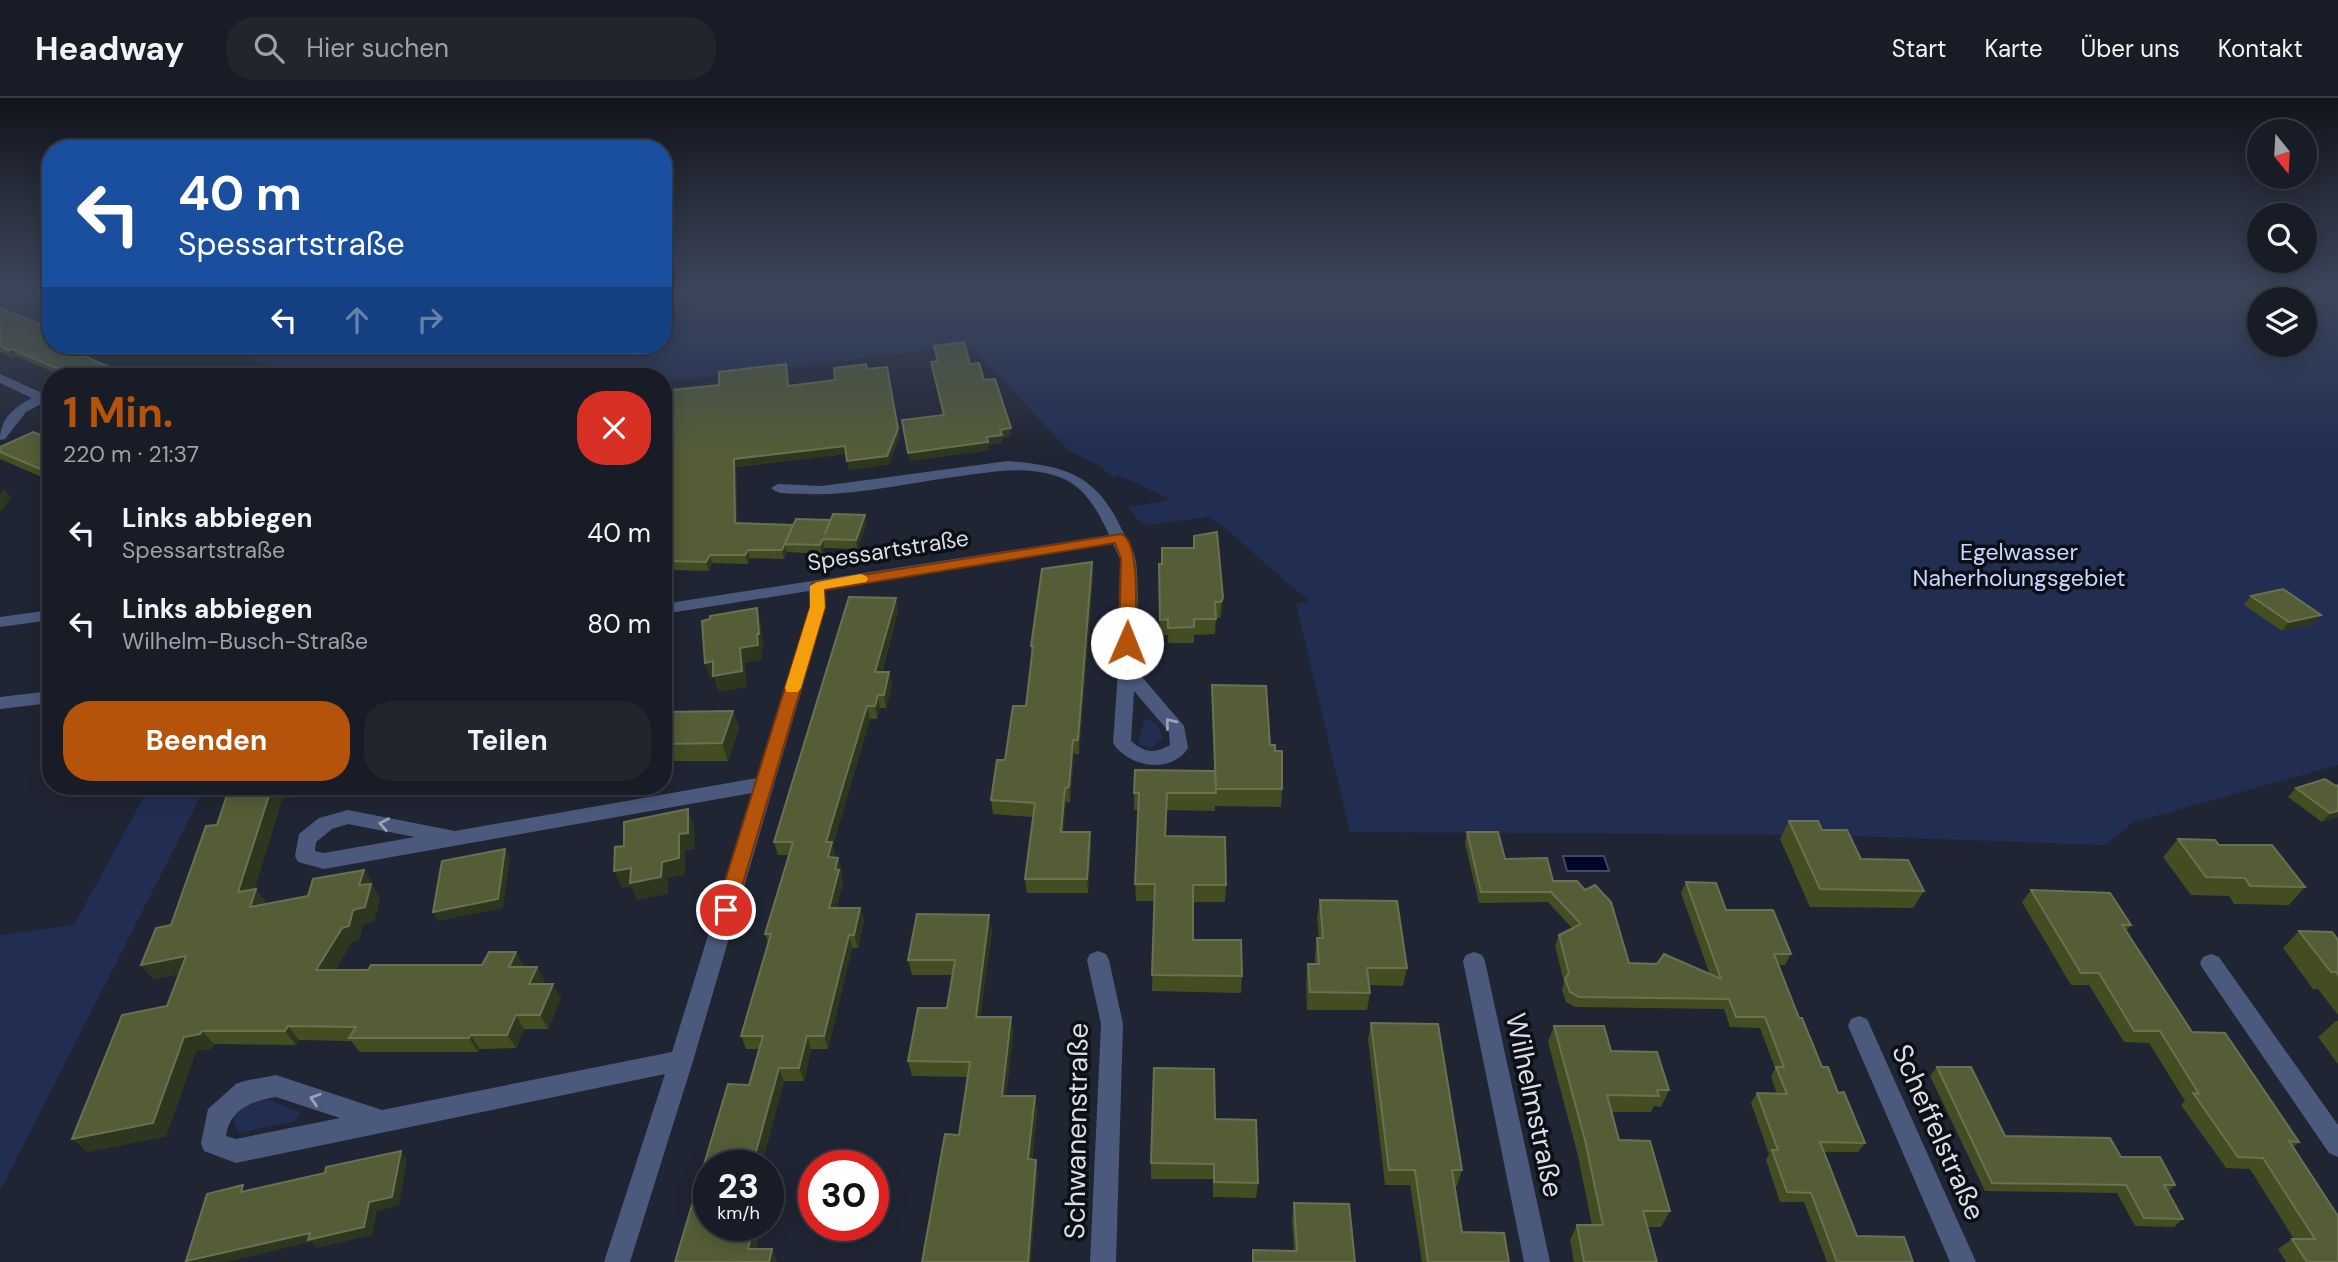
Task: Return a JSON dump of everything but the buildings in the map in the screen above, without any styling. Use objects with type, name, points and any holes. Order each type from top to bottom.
[{"type":"street","points":[[0,378],[42,398]]},
{"type":"street","points":[[0,436],[21,409],[42,402]]},
{"type":"street","points":[[778,488],[822,490],[1008,465],[1041,468],[1070,476],[1100,505],[1121,538],[1128,559],[1127,671],[1122,743],[1138,758],[1160,760],[1179,748],[1178,732],[1127,671]]},
{"type":"street","name":"Spessartstraße","points":[[672,608],[1121,538]]},
{"type":"street","points":[[617,1262],[681,1061],[818,607],[817,586]]},
{"type":"street","points":[[0,622],[42,616]]},
{"type":"street","points":[[0,703],[42,698]]},
{"type":"street","points":[[451,837],[348,817],[326,823],[306,839],[305,856],[324,861],[764,784]]},
{"type":"street","name":"Schwanenstraße","points":[[1098,960],[1112,1024],[1103,1262]]},
{"type":"street","name":"Wilhelmstraße","points":[[1475,961],[1537,1262]]},
{"type":"street","points":[[2211,963],[2338,1145]]},
{"type":"street","name":"Scheffelstraße","points":[[1859,1026],[1963,1262]]},
{"type":"street","points":[[380,1120],[276,1086],[244,1092],[217,1117],[213,1143],[236,1152],[380,1120],[681,1061]]},
{"type":"green space","name":"Egelwasser Naherholungsgebiet","points":[[672,344],[2247,344],[2247,357],[2317,357],[2317,344],[2338,344],[2338,765],[2134,822],[2104,845],[1827,835],[1350,832],[1296,603],[1309,601],[1219,523],[1207,517],[1149,525],[1140,522],[1128,507],[1171,500],[1121,476],[1112,477],[1100,466],[1069,451],[976,351],[966,346],[672,381],[672,368],[278,368],[237,354],[672,354]]},
{"type":"green space","points":[[1145,718],[1157,725],[1163,738],[1152,748],[1138,744]]},
{"type":"green space","points":[[145,795],[201,795],[0,1191],[0,935],[74,925]]},
{"type":"green space","points":[[268,1099],[301,1113],[295,1121],[239,1133],[232,1118],[248,1103]]},
{"type":"shaded area","points":[[1563,856],[1604,856],[1609,871],[1567,871]]},
{"type":"slow traffic","points":[[793,688],[818,607],[817,586],[861,579]]},
{"type":"route","points":[[726,910],[818,607],[817,586],[1121,538],[1128,559],[1127,643]]}]
